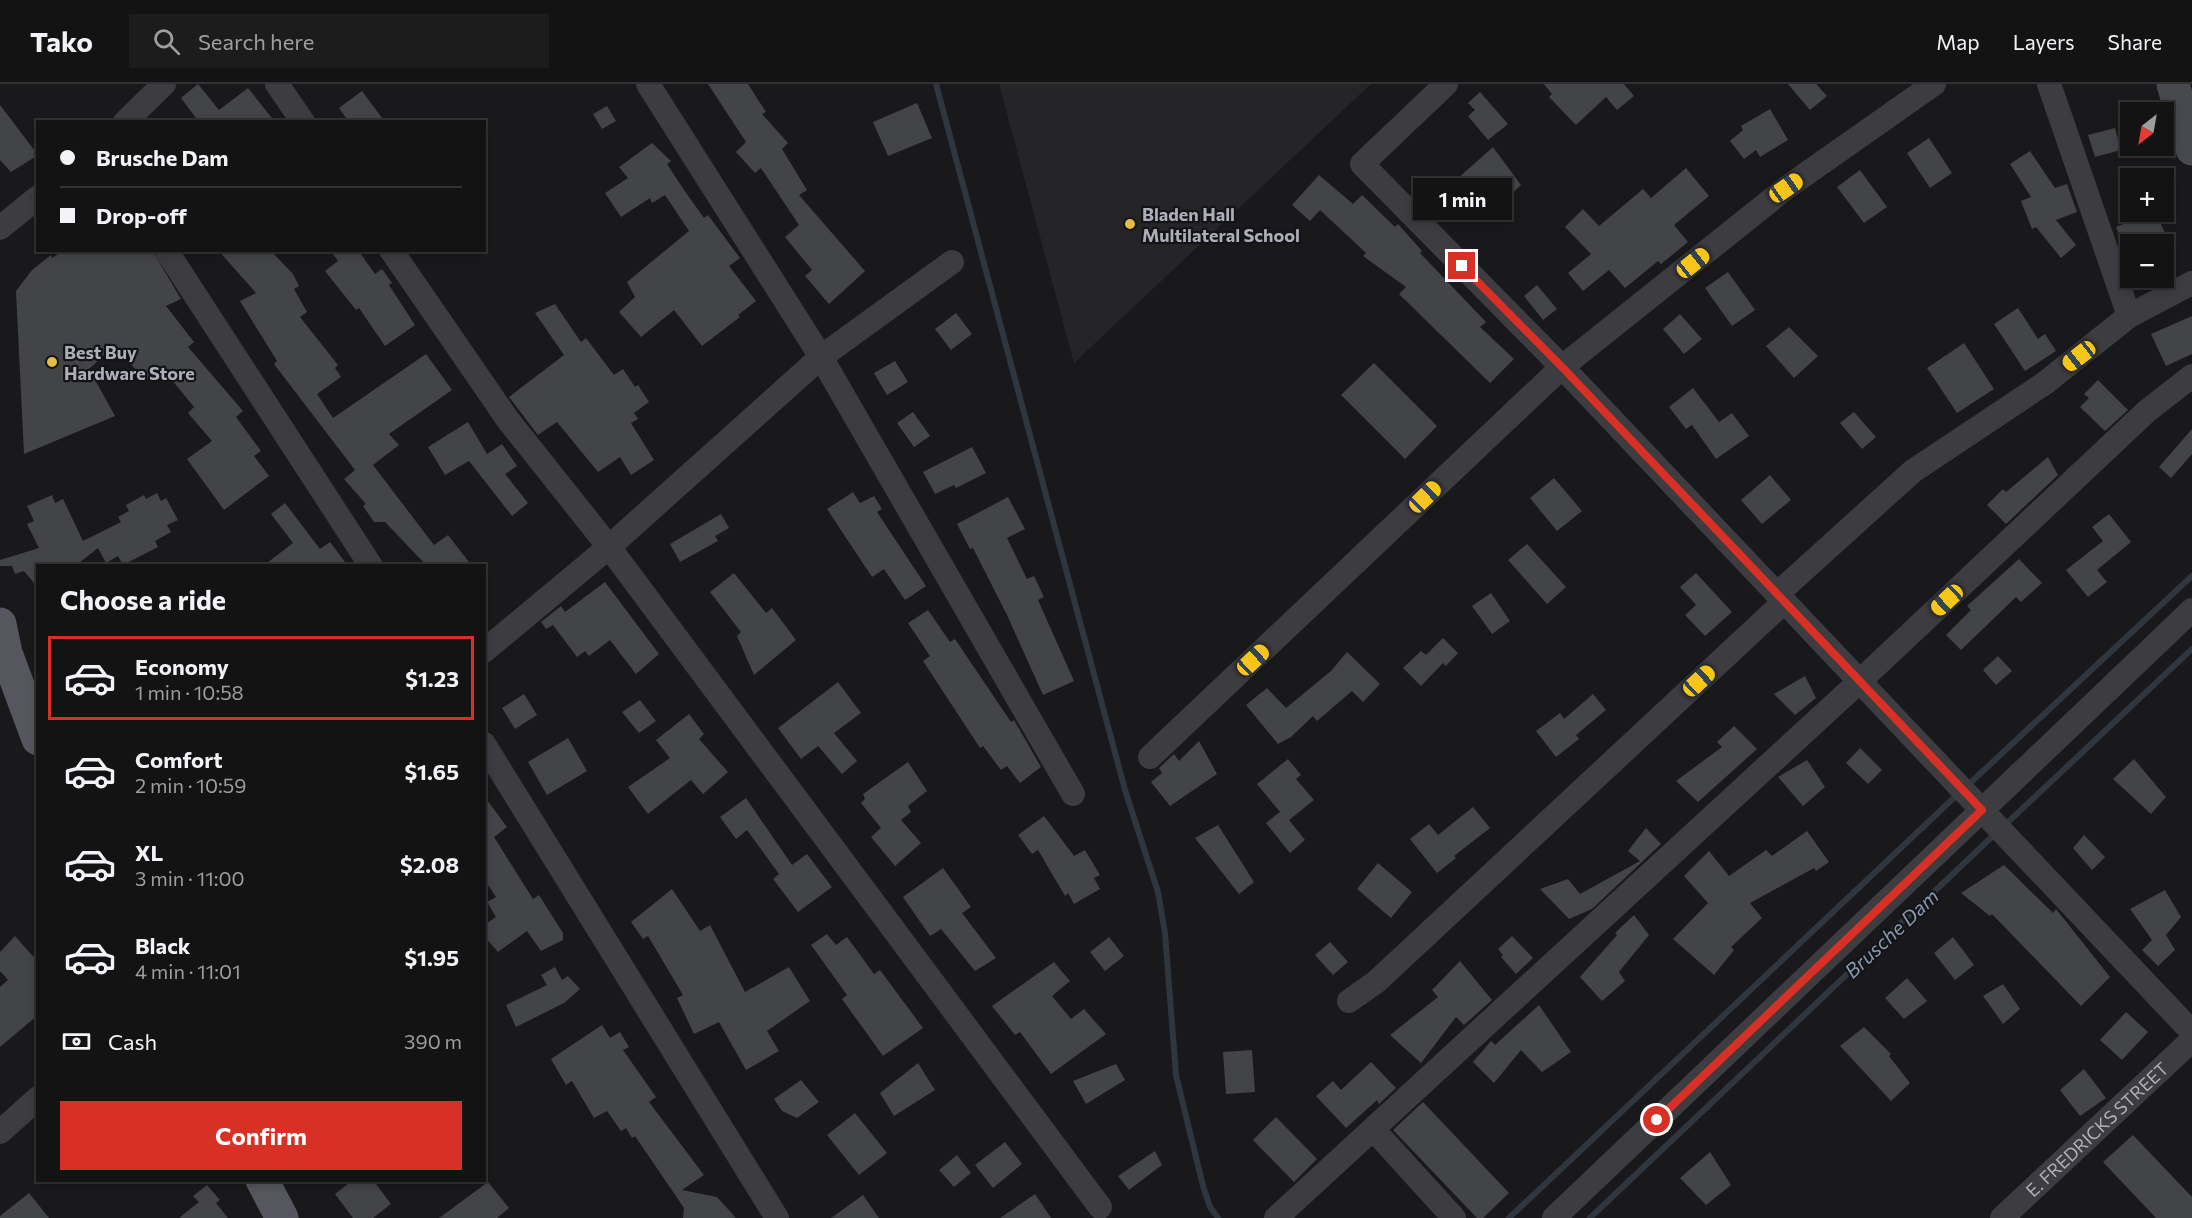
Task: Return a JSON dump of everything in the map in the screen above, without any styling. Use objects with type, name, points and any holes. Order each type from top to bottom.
[{"type":"main road","points":[[2173,84],[2192,150]]},
{"type":"main road","points":[[2,645],[36,734]]},
{"type":"main road","points":[[263,1182],[282,1218]]},
{"type":"street","points":[[127,120],[164,84]]},
{"type":"street","points":[[277,84],[302,120]]},
{"type":"street","points":[[648,84],[821,357],[1073,794]]},
{"type":"street","points":[[1446,84],[1362,164],[1562,367],[2192,1032]]},
{"type":"street","points":[[1150,757],[1562,367],[1786,188],[1934,84]]},
{"type":"street","points":[[2049,84],[2129,316]]},
{"type":"street","points":[[0,228],[36,199]]},
{"type":"street","points":[[167,252],[369,564]]},
{"type":"street","points":[[392,252],[508,420],[609,547],[1100,1208]]},
{"type":"street","points":[[486,649],[609,547],[821,357],[952,262]]},
{"type":"street","points":[[1348,1001],[1376,982],[1913,471],[2045,383],[2129,316],[2192,283]]},
{"type":"street","points":[[1276,1218],[1860,681],[2147,411],[2192,376]]},
{"type":"street","points":[[1554,1218],[2192,610]]},
{"type":"street","points":[[486,747],[777,1218]]},
{"type":"street","name":"E. FREDRICKS STREET","points":[[2002,1218],[2192,1040]]},
{"type":"street","points":[[0,1132],[36,1100]]},
{"type":"street","points":[[1373,1129],[1454,1218]]},
{"type":"shaded area","name":"Bladen Hall Multilateral School","points":[[999,84],[1371,84],[1074,363]]},
{"type":"building","points":[[198,84],[219,110],[248,88],[273,120],[198,120],[181,98]]},
{"type":"building","points":[[708,84],[748,84],[766,112],[762,114],[788,143],[782,149],[807,190],[799,195],[865,271],[829,304],[805,276],[812,270],[785,237],[799,225],[761,168],[755,173],[736,152],[746,142]]},
{"type":"building","points":[[1544,84],[1624,84],[1634,96],[1617,110],[1606,97],[1576,125],[1549,97],[1552,94]]},
{"type":"building","points":[[1788,84],[1816,84],[1827,96],[1810,110]]},
{"type":"building","points":[[362,91],[384,120],[348,120],[339,108]]},
{"type":"building","points":[[1480,92],[1508,124],[1488,140],[1468,116],[1475,110],[1468,103]]},
{"type":"building","points":[[917,103],[932,138],[888,156],[873,122]]},
{"type":"building","points":[[0,105],[36,152],[36,156],[11,172],[0,160]]},
{"type":"building","points":[[607,106],[616,121],[602,129],[593,114]]},
{"type":"building","points":[[1770,109],[1788,140],[1760,157],[1756,150],[1744,159],[1730,141],[1743,130],[1741,126]]},
{"type":"building","points":[[2115,128],[2120,150],[2095,157],[2088,135]]},
{"type":"building","points":[[1929,138],[1952,173],[1930,188],[1907,153]]},
{"type":"building","points":[[652,143],[671,161],[667,164],[704,218],[708,215],[740,258],[729,266],[756,301],[738,315],[740,317],[702,346],[674,310],[641,337],[619,312],[635,297],[627,282],[689,231],[665,195],[652,203],[650,198],[621,217],[605,193],[628,178],[619,167]]},
{"type":"building","points":[[1493,147],[1521,185],[1490,215],[1456,180]]},
{"type":"building","points":[[2030,151],[2055,188],[2067,184],[2077,212],[2056,220],[2076,245],[2061,258],[2036,227],[2032,229],[2021,201],[2031,197],[2010,164]]},
{"type":"building","points":[[1686,168],[1709,196],[1674,225],[1688,242],[1661,264],[1658,261],[1625,288],[1609,270],[1583,291],[1568,273],[1591,254],[1565,227],[1583,209],[1599,226],[1643,189],[1651,198]]},
{"type":"building","points":[[1860,170],[1887,207],[1864,223],[1837,187]]},
{"type":"building","points":[[1319,175],[1353,204],[1362,195],[1395,227],[1398,224],[1422,251],[1420,253],[1486,322],[1480,327],[1514,359],[1490,383],[1399,294],[1406,287],[1363,256],[1366,253],[1320,210],[1310,221],[1292,205]]},
{"type":"building","points":[[2128,222],[2160,222],[2165,234],[2120,234],[2120,237],[2116,227]]},
{"type":"building","points":[[61,252],[153,252],[181,299],[166,306],[194,342],[188,347],[243,411],[236,417],[261,451],[254,456],[269,476],[224,510],[187,459],[212,441],[188,413],[194,407],[162,368],[145,381],[115,345],[89,369],[115,416],[24,454],[16,291],[32,270],[51,255],[52,258]]},
{"type":"building","points":[[220,252],[272,252],[293,274],[299,286],[294,289],[307,312],[300,317],[338,365],[335,368],[341,377],[317,394],[333,418],[426,354],[452,390],[389,434],[399,445],[373,465],[434,545],[448,535],[470,564],[425,564],[385,522],[374,522],[363,506],[366,504],[344,479],[355,470],[274,364],[277,361],[240,301],[256,293]]},
{"type":"building","points":[[331,252],[359,252],[375,274],[382,269],[392,283],[389,285],[415,325],[385,346],[359,308],[356,310],[325,271],[338,261]]},
{"type":"building","points":[[1728,272],[1755,310],[1732,326],[1705,288]]},
{"type":"building","points":[[1537,285],[1557,309],[1543,320],[1524,296]]},
{"type":"building","points":[[555,304],[581,342],[586,338],[614,375],[623,369],[635,387],[638,385],[649,402],[634,413],[638,419],[631,423],[654,460],[631,475],[620,457],[598,472],[557,422],[538,435],[509,397],[564,355],[535,313]]},
{"type":"building","points":[[2018,308],[2038,339],[2045,334],[2056,351],[2025,371],[1994,324]]},
{"type":"building","points":[[956,313],[972,334],[951,350],[935,329]]},
{"type":"building","points":[[1680,314],[1702,339],[1684,354],[1663,329]]},
{"type":"building","points":[[2192,316],[2192,354],[2166,366],[2151,334]]},
{"type":"building","points":[[1789,327],[1818,356],[1794,378],[1766,346]]},
{"type":"building","points":[[1964,343],[1994,389],[1957,413],[1927,368]]},
{"type":"building","points":[[895,361],[908,382],[887,395],[874,373]]},
{"type":"building","points":[[1374,363],[1437,426],[1405,459],[1341,395]]},
{"type":"building","points":[[2098,380],[2128,410],[2105,431],[2080,407],[2089,398],[2084,394]]},
{"type":"building","points":[[1693,388],[1719,422],[1732,413],[1749,436],[1716,459],[1692,425],[1686,429],[1669,407]]},
{"type":"building","points":[[913,412],[930,436],[914,447],[897,423]]},
{"type":"building","points":[[1854,412],[1876,437],[1862,449],[1840,423]]},
{"type":"building","points":[[468,422],[487,454],[502,444],[517,466],[505,474],[528,503],[512,516],[469,461],[445,475],[428,447]]},
{"type":"building","points":[[2192,429],[2192,454],[2171,478],[2159,467]]},
{"type":"building","points":[[972,447],[986,473],[956,488],[954,485],[935,494],[923,472]]},
{"type":"building","points":[[2048,457],[2058,475],[2006,524],[1987,505],[2003,489],[2006,492]]},
{"type":"building","points":[[1770,475],[1791,500],[1762,524],[1741,500]]},
{"type":"building","points":[[1554,478],[1582,511],[1557,531],[1530,498]]},
{"type":"building","points":[[853,492],[860,503],[874,496],[882,509],[877,512],[926,586],[905,600],[884,569],[872,577],[827,509]]},
{"type":"building","points":[[157,493],[161,501],[166,498],[178,520],[167,525],[171,532],[155,541],[158,547],[125,564],[122,564],[118,556],[106,563],[98,548],[78,564],[36,564],[36,586],[24,571],[15,574],[12,566],[0,566],[0,560],[39,548],[27,524],[34,521],[27,506],[52,495],[55,503],[63,499],[83,541],[121,522],[118,517],[129,511],[126,505],[144,495],[146,499]]},
{"type":"building","points":[[1008,497],[1025,529],[1007,538],[1027,579],[1034,576],[1044,597],[1038,600],[1074,681],[1043,695],[1007,615],[973,548],[970,549],[957,524]]},
{"type":"building","points":[[285,503],[320,549],[330,542],[346,564],[266,564],[293,543],[271,514]]},
{"type":"building","points":[[721,514],[729,528],[715,536],[718,541],[680,562],[670,544]]},
{"type":"building","points":[[2109,514],[2131,542],[2097,570],[2107,582],[2088,597],[2066,570],[2103,541],[2092,527]]},
{"type":"building","points":[[1527,544],[1566,587],[1547,604],[1508,560]]},
{"type":"building","points":[[2019,559],[2042,583],[2021,602],[2016,597],[1961,650],[1946,635],[1971,610],[1967,606]]},
{"type":"building","points":[[734,573],[766,613],[772,608],[796,640],[754,675],[737,636],[741,632],[710,592]]},
{"type":"building","points":[[1696,573],[1732,612],[1705,636],[1685,615],[1696,605],[1680,587]]},
{"type":"building","points":[[605,582],[659,654],[636,674],[610,640],[589,656],[585,651],[577,657],[553,625],[546,629],[541,622],[561,606],[565,612]]},
{"type":"building","points":[[1491,593],[1510,621],[1492,634],[1472,606]]},
{"type":"building","points":[[928,610],[950,642],[955,639],[1011,722],[1014,720],[1041,767],[1020,783],[1007,766],[1001,770],[983,746],[980,748],[923,661],[930,656],[908,623]]},
{"type":"building","points":[[1443,638],[1458,653],[1446,666],[1443,663],[1421,686],[1403,668],[1421,651],[1426,655]]},
{"type":"building","points":[[1347,652],[1380,684],[1363,702],[1352,691],[1317,721],[1313,716],[1291,737],[1278,744],[1246,705],[1267,688],[1286,708],[1331,671]]},
{"type":"building","points":[[1998,656],[2012,671],[1996,685],[1983,670]]},
{"type":"building","points":[[1805,676],[1816,698],[1795,715],[1774,694]]},
{"type":"building","points":[[838,682],[861,713],[834,733],[857,761],[842,774],[818,746],[801,759],[778,728]]},
{"type":"building","points":[[524,694],[537,715],[515,729],[502,708]]},
{"type":"building","points":[[1593,694],[1606,710],[1576,735],[1579,739],[1556,757],[1536,731],[1560,713],[1564,719]]},
{"type":"building","points":[[640,700],[656,721],[639,733],[622,712]]},
{"type":"building","points":[[689,714],[704,734],[699,739],[728,772],[703,794],[691,780],[648,814],[628,787],[670,758],[656,740]]},
{"type":"building","points":[[1734,726],[1757,749],[1698,802],[1676,781],[1722,747],[1717,742]]},
{"type":"building","points":[[568,738],[587,771],[547,795],[528,762]]},
{"type":"building","points":[[1199,741],[1217,774],[1170,806],[1151,782],[1162,773],[1159,768],[1174,754],[1179,761]]},
{"type":"building","points":[[1860,748],[1882,770],[1868,784],[1846,763]]},
{"type":"building","points":[[1288,759],[1301,775],[1296,779],[1314,800],[1289,820],[1305,840],[1290,853],[1266,823],[1280,812],[1257,784]]},
{"type":"building","points":[[2134,759],[2166,797],[2151,814],[2113,779]]},
{"type":"building","points":[[1807,760],[1825,787],[1803,806],[1778,777]]},
{"type":"building","points":[[908,762],[927,791],[908,806],[911,812],[901,820],[921,843],[895,866],[871,837],[881,828],[861,803],[865,799],[863,794]]},
{"type":"building","points":[[746,798],[792,865],[807,854],[832,887],[798,912],[773,879],[779,874],[747,830],[736,839],[720,817]]},
{"type":"building","points":[[486,799],[507,827],[494,837],[533,899],[539,895],[563,933],[563,940],[541,951],[527,931],[498,952],[486,938],[486,924],[496,917],[487,902],[496,897],[486,882]]},
{"type":"building","points":[[1473,807],[1490,828],[1454,856],[1456,858],[1437,873],[1410,839],[1429,824],[1438,835]]},
{"type":"building","points":[[1044,816],[1074,856],[1085,850],[1100,875],[1094,878],[1100,889],[1074,904],[1068,893],[1065,896],[1038,850],[1032,854],[1018,835]]},
{"type":"building","points":[[1218,825],[1254,882],[1239,894],[1195,838]]},
{"type":"building","points":[[1646,828],[1661,844],[1592,909],[1569,919],[1540,889],[1568,879],[1580,894],[1640,861],[1628,851]]},
{"type":"building","points":[[1807,831],[1829,862],[1816,871],[1814,868],[1750,903],[1762,918],[1731,947],[1734,950],[1714,975],[1673,939],[1708,903],[1684,876],[1709,851],[1729,876],[1766,850],[1772,856]]},
{"type":"building","points":[[2084,835],[2105,857],[2092,870],[2073,848]]},
{"type":"building","points":[[1378,863],[1412,892],[1391,918],[1357,889]]},
{"type":"building","points":[[2004,865],[2053,913],[2056,909],[2110,977],[2081,1006],[1992,914],[1990,916],[1961,893]]},
{"type":"building","points":[[943,868],[971,907],[962,913],[996,958],[975,971],[941,929],[930,936],[903,897]]},
{"type":"building","points":[[672,889],[700,931],[710,925],[745,992],[789,967],[810,1001],[767,1031],[779,1051],[746,1070],[719,1022],[694,1034],[677,998],[683,995],[648,936],[643,939],[631,922]]},
{"type":"building","points":[[2165,890],[2181,917],[2166,935],[2175,950],[2158,966],[2142,950],[2152,940],[2130,909]]},
{"type":"building","points":[[1634,915],[1649,935],[1619,972],[1625,981],[1602,1001],[1580,977],[1617,935],[1615,933]]},
{"type":"building","points":[[827,934],[836,945],[847,937],[874,974],[880,970],[923,1028],[883,1056],[842,999],[847,995],[811,945]]},
{"type":"building","points":[[15,936],[36,960],[36,1017],[0,1047],[0,987],[8,980],[0,971],[0,952]]},
{"type":"building","points":[[1512,936],[1533,958],[1516,974],[1501,957],[1503,955],[1498,949]]},
{"type":"building","points":[[1109,937],[1124,956],[1105,971],[1090,952]]},
{"type":"building","points":[[1953,937],[1974,965],[1955,980],[1934,953]]},
{"type":"building","points":[[1330,942],[1348,962],[1333,975],[1315,955]]},
{"type":"building","points":[[1460,961],[1492,1000],[1464,1025],[1456,1017],[1421,1063],[1390,1035],[1438,997],[1432,990]]},
{"type":"building","points":[[1054,962],[1070,981],[1052,996],[1071,1019],[1084,1009],[1106,1034],[1051,1074],[1020,1032],[1015,1035],[992,1006]]},
{"type":"building","points":[[555,967],[562,980],[568,976],[580,989],[564,1003],[516,1027],[506,1005],[547,985],[541,975]]},
{"type":"building","points":[[1907,978],[1927,1001],[1904,1019],[1885,998]]},
{"type":"building","points":[[2003,984],[2020,1009],[2003,1024],[1983,996]]},
{"type":"building","points":[[1539,1005],[1571,1052],[1542,1072],[1521,1050],[1494,1083],[1473,1062],[1491,1041],[1495,1045]]},
{"type":"building","points":[[2126,1012],[2148,1032],[2122,1060],[2100,1040]]},
{"type":"building","points":[[602,1025],[610,1038],[620,1032],[629,1047],[623,1050],[656,1097],[649,1102],[704,1175],[682,1190],[717,1197],[736,1218],[683,1218],[684,1208],[635,1136],[632,1138],[626,1128],[621,1131],[607,1111],[594,1118],[572,1081],[566,1085],[551,1059]]},
{"type":"building","points":[[1864,1027],[1891,1054],[1889,1056],[1910,1083],[1891,1101],[1840,1046]]},
{"type":"building","points":[[1252,1050],[1255,1092],[1226,1094],[1223,1052]]},
{"type":"building","points":[[1371,1062],[1396,1088],[1379,1104],[1377,1100],[1346,1128],[1316,1096],[1333,1081],[1341,1090]]},
{"type":"building","points":[[918,1063],[935,1090],[894,1116],[880,1093]]},
{"type":"building","points":[[1116,1064],[1125,1080],[1086,1104],[1073,1081]]},
{"type":"building","points":[[2084,1069],[2106,1098],[2080,1116],[2060,1090]]},
{"type":"building","points":[[801,1080],[819,1102],[797,1118],[782,1111],[774,1099]]},
{"type":"building","points":[[1423,1102],[1509,1193],[1483,1218],[1477,1218],[1393,1130]]},
{"type":"building","points":[[855,1113],[887,1153],[859,1175],[827,1135]]},
{"type":"building","points":[[1276,1117],[1317,1159],[1294,1182],[1253,1140]]},
{"type":"building","points":[[2133,1135],[2192,1197],[2192,1218],[2156,1218],[2103,1162]]},
{"type":"building","points":[[1005,1142],[1022,1164],[993,1188],[975,1165]]},
{"type":"building","points":[[1155,1151],[1162,1165],[1129,1190],[1118,1176]]},
{"type":"building","points":[[1710,1152],[1731,1185],[1706,1205],[1680,1178]]},
{"type":"building","points":[[957,1155],[971,1173],[954,1187],[939,1170]]},
{"type":"building","points":[[350,1182],[374,1182],[391,1204],[373,1218],[353,1218],[335,1194]]},
{"type":"building","points":[[488,1182],[509,1208],[497,1218],[439,1218]]},
{"type":"building","points":[[207,1185],[220,1200],[216,1203],[228,1218],[179,1218],[199,1202],[193,1196]]},
{"type":"building","points":[[29,1193],[49,1218],[0,1218],[0,1216]]},
{"type":"building","points":[[1035,1194],[1051,1218],[1000,1218]]},
{"type":"building","points":[[863,1195],[879,1218],[831,1218]]},
{"type":"waterway","points":[[936,84],[1125,790],[1158,892],[1165,933],[1176,1075],[1203,1186],[1210,1207],[1218,1218]]},
{"type":"waterway","points":[[1967,786],[2192,576]]},
{"type":"waterway","name":"Brusche Dam","points":[[2005,825],[2192,649]]},
{"type":"waterway","points":[[1509,1218],[1959,793]]},
{"type":"waterway","name":"Brusche Dam","points":[[1590,1218],[1997,832]]},
{"type":"place","name":"Bladen Hall Multilateral School","points":[[1130,224]]},
{"type":"place","name":"Best Buy Hardware Store","points":[[52,362]]},
{"type":"route","points":[[1462,266],[1562,367],[1982,810],[1657,1120]]}]
